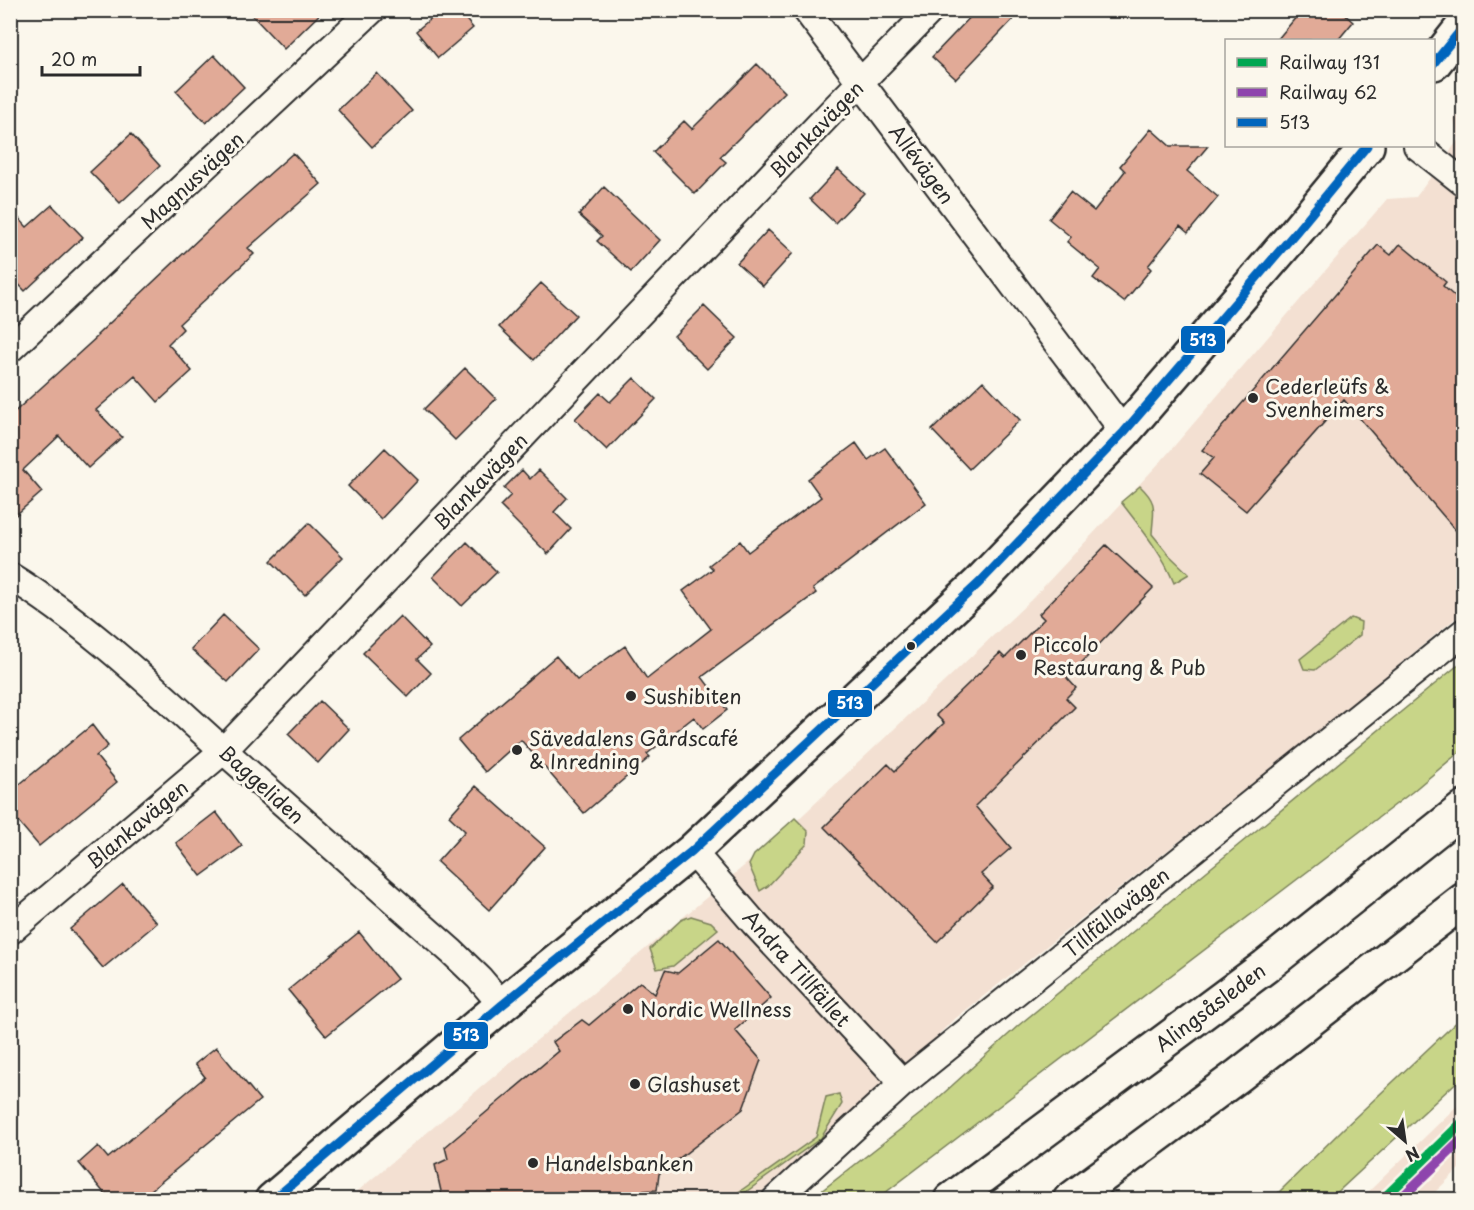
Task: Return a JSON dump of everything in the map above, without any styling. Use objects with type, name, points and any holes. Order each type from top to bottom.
[{"type":"main road","points":[[1435,62],[1464,25]]},
{"type":"main road","points":[[272,1200],[502,1005],[692,851],[979,583],[1124,432],[1366,147]]},
{"type":"main road","name":"Alingsåsleden","points":[[951,1200],[1266,966],[1464,808]]},
{"type":"main road","points":[[1070,1200],[1239,1075],[1464,900]]},
{"type":"street","name":"Magnusvägen","points":[[10,349],[372,10]]},
{"type":"street","name":"Allévägen","points":[[806,10],[1124,432]]},
{"type":"street","name":"Blankavägen","points":[[10,931],[224,750],[931,10]]},
{"type":"street","points":[[1418,147],[1464,183]]},
{"type":"street","name":"Baggeliden","points":[[10,576],[38,593],[92,633],[165,695],[452,952],[502,1005]]},
{"type":"street","name":"Tillfällavägen","points":[[775,1200],[903,1083],[1464,632]]},
{"type":"street","name":"Andra Tillfället","points":[[692,851],[754,923],[903,1083]]},
{"type":"shaded area","points":[[1463,107],[1463,612],[1342,712],[951,1022],[841,1132],[756,1199],[347,1200],[789,828],[1031,600],[1163,459],[1387,199],[1416,197],[1459,139],[1454,119]]},
{"type":"shaded area","points":[[1463,1100],[1463,1165],[1428,1199],[1361,1199]]},
{"type":"green space","points":[[1140,486],[1150,498],[1154,508],[1152,534],[1189,574],[1174,583],[1157,551],[1121,502]]},
{"type":"green space","points":[[1351,618],[1361,622],[1360,635],[1315,670],[1304,669],[1300,659]]},
{"type":"green space","points":[[1463,661],[1463,749],[1412,792],[877,1199],[811,1199],[924,1111],[1019,1025]]},
{"type":"green space","points":[[795,818],[808,831],[807,844],[768,886],[760,891],[749,865],[754,855]]},
{"type":"green space","points":[[691,916],[711,922],[718,929],[673,966],[657,969],[650,949],[681,920]]},
{"type":"green space","points":[[1463,1016],[1463,1076],[1330,1199],[1272,1199],[1345,1127]]},
{"type":"green space","points":[[839,1094],[842,1104],[821,1138],[736,1199],[729,1199],[816,1137],[826,1097]]},
{"type":"building","points":[[247,10],[324,10],[284,49]]},
{"type":"building","points":[[441,10],[458,10],[473,28],[438,58],[416,31]]},
{"type":"building","points":[[977,10],[1022,10],[956,79],[932,57]]},
{"type":"building","points":[[1302,10],[1340,10],[1353,22],[1339,39],[1278,39]]},
{"type":"building","points":[[214,55],[244,87],[206,123],[176,91]]},
{"type":"building","points":[[757,64],[785,92],[720,157],[726,162],[695,194],[653,152],[684,121],[692,129]]},
{"type":"building","points":[[377,73],[412,111],[372,147],[338,110]]},
{"type":"building","points":[[1151,129],[1170,146],[1208,146],[1187,171],[1218,197],[1188,233],[1180,226],[1148,266],[1151,269],[1124,302],[1093,278],[1100,269],[1067,242],[1071,237],[1049,219],[1070,192],[1094,211],[1125,171],[1120,166]]},
{"type":"building","points":[[131,134],[160,166],[120,203],[90,172]]},
{"type":"building","points":[[293,153],[321,184],[248,248],[254,254],[179,324],[183,329],[168,344],[192,371],[158,402],[135,376],[96,410],[122,437],[88,468],[59,436],[23,470],[42,492],[10,520],[10,416]]},
{"type":"building","points":[[838,169],[864,193],[835,223],[810,199]]},
{"type":"building","points":[[604,187],[660,240],[631,272],[597,241],[602,236],[579,215]]},
{"type":"building","points":[[52,205],[83,237],[25,291],[10,275],[10,209],[27,227]]},
{"type":"building","points":[[768,230],[793,253],[763,286],[737,263]]},
{"type":"building","points":[[1400,244],[1446,282],[1443,286],[1464,305],[1464,540],[1344,400],[1246,511],[1200,474],[1214,458],[1202,450],[1378,245],[1391,255]]},
{"type":"building","points":[[541,283],[576,315],[534,360],[499,327]]},
{"type":"building","points":[[704,306],[737,338],[707,369],[674,336]]},
{"type":"building","points":[[465,368],[496,399],[455,440],[424,409]]},
{"type":"building","points":[[634,378],[656,399],[607,450],[575,419],[600,393],[610,402]]},
{"type":"building","points":[[983,381],[1020,420],[969,469],[932,430]]},
{"type":"building","points":[[856,443],[868,460],[885,448],[926,503],[813,589],[816,593],[702,677],[727,710],[703,729],[694,717],[647,754],[650,757],[584,813],[521,740],[485,772],[458,740],[556,656],[577,680],[625,646],[647,679],[711,629],[683,591],[713,569],[709,565],[740,541],[748,552],[821,497],[808,479]]},
{"type":"building","points":[[385,448],[418,480],[381,519],[348,486]]},
{"type":"building","points":[[522,470],[530,479],[539,470],[567,498],[554,512],[571,529],[548,554],[500,506],[511,495],[504,488]]},
{"type":"building","points":[[309,523],[343,557],[305,595],[271,561]]},
{"type":"building","points":[[467,542],[497,572],[462,606],[433,577]]},
{"type":"building","points":[[1106,545],[1153,588],[1067,678],[1076,688],[1066,698],[1075,707],[975,806],[1011,848],[981,874],[993,887],[937,942],[824,827],[888,764],[895,771],[944,723],[936,715],[1000,653],[1005,658],[1044,619],[1039,614]]},
{"type":"building","points":[[223,615],[259,649],[228,682],[191,649]]},
{"type":"building","points":[[400,616],[430,647],[417,659],[431,673],[408,697],[363,653]]},
{"type":"building","points":[[320,701],[349,729],[318,763],[288,734]]},
{"type":"building","points":[[92,725],[108,746],[96,756],[117,782],[39,846],[10,812],[10,792]]},
{"type":"building","points":[[476,786],[545,847],[489,910],[437,862],[465,831],[449,816]]},
{"type":"building","points":[[216,812],[242,846],[201,876],[176,843]]},
{"type":"building","points":[[123,884],[157,923],[103,968],[70,929]]},
{"type":"building","points":[[359,932],[397,979],[326,1036],[288,990]]},
{"type":"building","name":"Glashuset","points":[[719,939],[771,998],[735,1030],[761,1060],[743,1109],[659,1174],[657,1190],[640,1191],[631,1200],[443,1200],[435,1165],[448,1159],[445,1147],[559,1051],[553,1042],[582,1020],[589,1025],[640,982],[655,994],[665,970],[678,973]]},
{"type":"building","points":[[216,1047],[260,1100],[139,1200],[110,1200],[79,1163],[98,1146],[108,1158],[205,1077],[195,1064]]},
{"type":"rail line","name":"131","points":[[1382,1200],[1464,1121]]},
{"type":"rail line","name":"62","points":[[1399,1200],[1464,1138]]},
{"type":"transit line","name":"513","points":[[1435,62],[1464,26]]},
{"type":"transit line","name":"513","points":[[273,1200],[502,1005],[692,851],[979,583],[1124,432],[1366,147]]},
{"type":"place","name":"Cederleüfs & Svenheimers","points":[[1253,398]]},
{"type":"place","name":"Piccolo Restaurang & Pub","points":[[1021,655]]},
{"type":"place","name":"Sushibiten","points":[[631,696]]},
{"type":"place","name":"Sävedalens Gårdscafé & Inredning","points":[[517,750]]},
{"type":"place","name":"Nordic Wellness","points":[[628,1009]]},
{"type":"place","name":"Glashuset","points":[[635,1084]]},
{"type":"place","name":"Handelsbanken","points":[[533,1163]]}]
